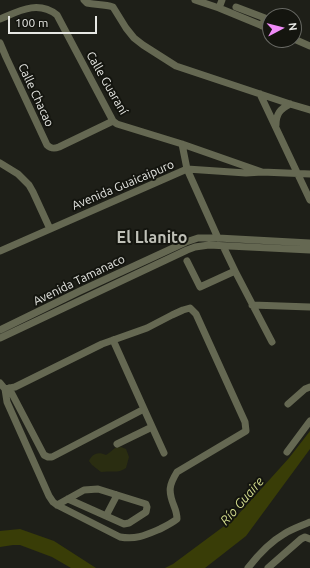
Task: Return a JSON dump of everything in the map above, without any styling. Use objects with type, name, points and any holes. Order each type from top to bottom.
[{"type":"street","points":[[84,0],[87,3],[99,5],[105,4],[113,7],[134,38],[176,66],[310,110]]},
{"type":"street","points":[[195,0],[219,8],[262,26]]},
{"type":"street","points":[[219,8],[222,0]]},
{"type":"street","points":[[236,6],[262,17]]},
{"type":"street","name":"Calle Guaraní","points":[[0,20],[25,8],[40,7],[53,11],[57,15],[113,121],[117,124],[182,144],[262,172]]},
{"type":"street","name":"Calle Chacao","points":[[0,43],[47,146],[54,149],[113,121]]},
{"type":"street","points":[[260,94],[310,200]]},
{"type":"street","points":[[276,127],[276,116],[279,111],[290,104]]},
{"type":"street","points":[[182,144],[187,170],[218,238]]},
{"type":"street","points":[[0,163],[18,174],[29,185],[50,229]]},
{"type":"street","name":"Avenida Guaicaipuro","points":[[0,251],[187,170],[310,174]]},
{"type":"street","name":"Avenida Tamanaco","points":[[0,330],[80,291],[193,240],[218,238],[310,243]]},
{"type":"street","name":"Avenida Tamanaco","points":[[0,338],[187,250],[202,245],[310,250]]},
{"type":"street","points":[[223,246],[272,342]]},
{"type":"street","points":[[187,261],[200,287],[235,271]]},
{"type":"street","points":[[252,305],[310,307]]},
{"type":"street","points":[[190,308],[196,314],[245,422],[246,431],[177,472],[171,481],[170,490],[170,496],[177,513],[177,519],[173,523],[145,536],[138,538],[127,538],[57,506],[53,502],[7,402],[7,389],[15,387],[102,344],[147,328],[190,308]]},
{"type":"street","points":[[113,340],[164,453]]},
{"type":"street","points":[[0,383],[7,389],[44,456],[48,457],[52,457],[144,409]]},
{"type":"street","points":[[288,404],[305,389],[310,387]]},
{"type":"street","points":[[287,452],[310,421]]},
{"type":"street","points":[[117,444],[152,427]]},
{"type":"street","points":[[57,506],[68,498],[84,490],[98,489],[146,504],[147,507],[146,512],[129,524],[124,524],[68,498]]},
{"type":"street","points":[[106,516],[117,495]]},
{"type":"street","points":[[248,568],[272,542],[284,534],[310,522]]},
{"type":"street","points":[[268,568],[301,539],[305,537],[310,539]]},
{"type":"shaded area","name":"Río Guaire","points":[[310,431],[310,449],[246,536],[205,568],[165,568],[173,564],[235,518],[289,458]]},
{"type":"shaded area","points":[[121,447],[126,449],[129,457],[126,468],[123,470],[101,472],[89,461],[96,454],[100,453],[106,455],[115,448]]},
{"type":"shaded area","points":[[20,529],[54,541],[96,568],[71,568],[52,557],[20,545],[0,547],[0,531]]},
{"type":"district","name":"El Llanito","points":[[152,238]]}]
